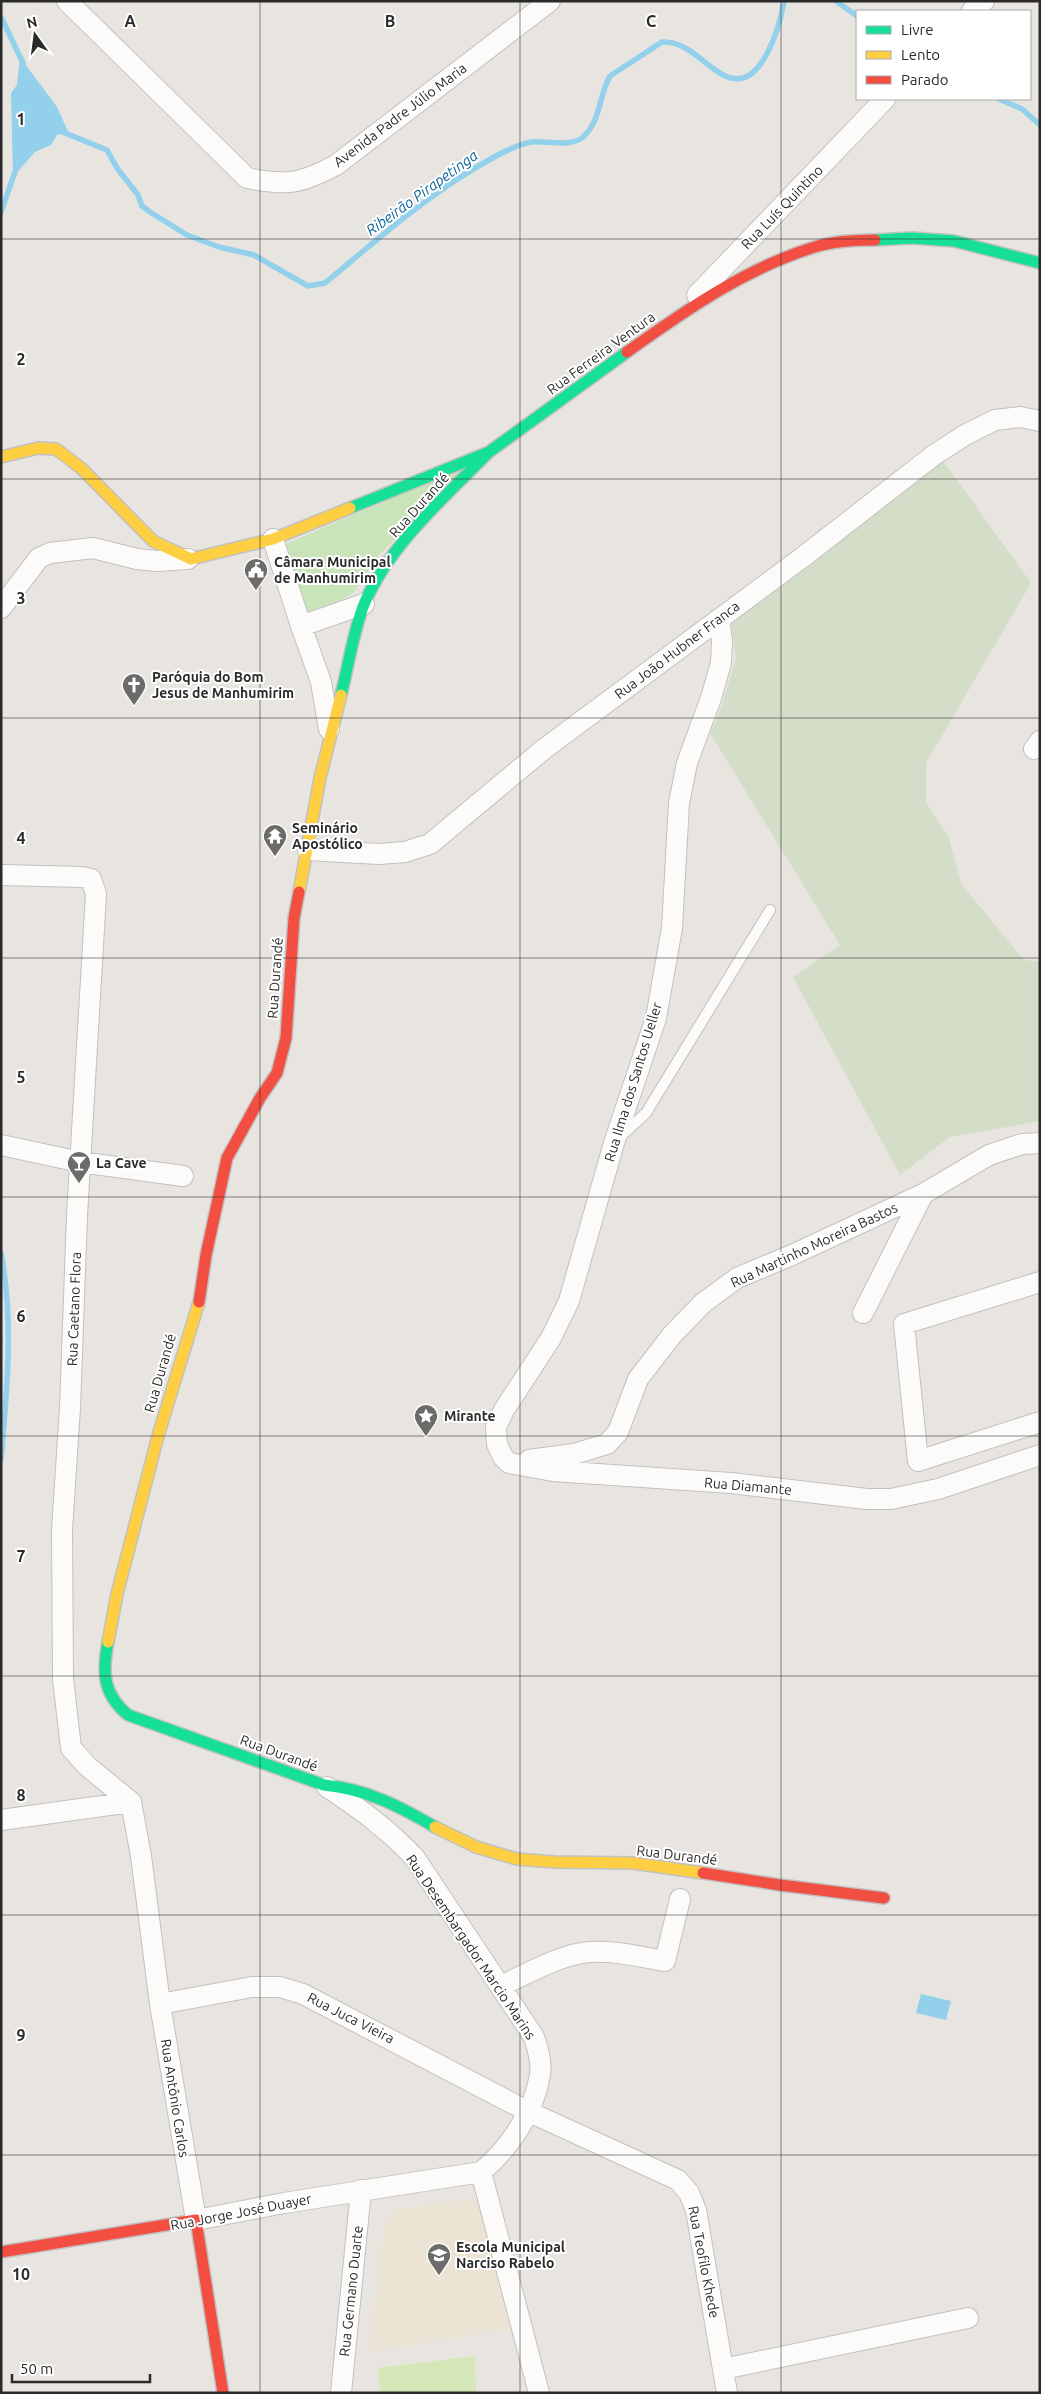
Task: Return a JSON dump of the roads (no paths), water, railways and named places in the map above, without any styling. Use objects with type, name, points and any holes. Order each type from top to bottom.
[{"type":"street","name":"Avenida Padre Júlio Maria","points":[[67,1],[247,178],[273,184],[291,184],[336,165],[550,1]]},
{"type":"street","points":[[973,10],[984,1]]},
{"type":"street","name":"Rua Luís Quintino","points":[[678,315],[882,102]]},
{"type":"street","name":"Rua Ferreira Ventura","points":[[191,559],[273,539],[489,452],[678,315],[720,289],[778,261],[818,246],[843,241],[904,238],[954,241],[1040,263]]},
{"type":"street","name":"Rua João Hubner Franca","points":[[308,850],[379,854],[404,852],[430,844],[544,749],[719,619],[934,455],[964,435],[995,420],[1020,417],[1040,421]]},
{"type":"street","points":[[1,457],[38,448],[56,449],[81,468],[154,541],[191,559]]},
{"type":"street","name":"Rua Durandé","points":[[489,452],[421,522],[382,569],[364,604],[348,674],[330,737],[294,918],[286,1038],[277,1073],[260,1098],[227,1158],[206,1255],[200,1298],[186,1339],[116,1594],[105,1658],[106,1686],[115,1704],[128,1715],[324,1785],[355,1789],[404,1810],[472,1846],[499,1855],[548,1862],[650,1864],[745,1880],[884,1898]]},
{"type":"street","points":[[273,539],[321,682],[330,737]]},
{"type":"street","points":[[1,608],[34,563],[39,558],[50,553],[93,548],[137,559],[157,561],[191,559]]},
{"type":"street","points":[[301,626],[364,604]]},
{"type":"street","name":"Rua Ilma dos Santos Ueller","points":[[509,1463],[503,1457],[497,1444],[496,1427],[504,1410],[550,1338],[569,1301],[614,1143],[656,1018],[672,928],[679,803],[687,763],[711,698],[720,663],[722,641],[719,619]]},
{"type":"street","name":"Rua Caetano Flora","points":[[1,875],[82,877],[91,879],[96,894],[80,1162],[70,1408],[62,1530],[61,1617],[64,1702],[71,1748],[87,1766],[131,1802]]},
{"type":"street","name":"Rua Martinho Moreira Bastos","points":[[509,1463],[574,1454],[607,1444],[618,1432],[638,1379],[672,1335],[703,1303],[737,1278],[792,1256],[923,1194],[989,1155],[1022,1144],[1040,1144]]},
{"type":"street","points":[[1,1145],[80,1162],[183,1176]]},
{"type":"street","points":[[863,1313],[923,1194]]},
{"type":"street","points":[[1040,1282],[904,1324],[918,1461],[1040,1422]]},
{"type":"street","name":"Rua Diamante","points":[[509,1463],[553,1471],[731,1483],[867,1499],[891,1499],[938,1489],[1040,1455]]},
{"type":"street","name":"Rua Desembargador Marcio Marins","points":[[324,1785],[370,1815],[394,1835],[415,1858],[534,2038],[539,2055],[540,2075],[527,2111],[504,2151],[481,2172]]},
{"type":"street","points":[[1,1820],[131,1802]]},
{"type":"street","name":"Rua Antônio Carlos","points":[[131,1802],[148,1902],[160,2004],[223,2393]]},
{"type":"street","points":[[500,1986],[566,1956],[589,1952],[613,1952],[665,1961],[680,1899]]},
{"type":"street","name":"Rua Juca Vieira","points":[[160,2004],[252,1987],[280,1987],[303,1994],[527,2111]]},
{"type":"street","name":"Rua Teofilo Khede","points":[[527,2111],[678,2180],[689,2193],[696,2210],[727,2393]]},
{"type":"street","points":[[481,2172],[539,2393]]},
{"type":"street","name":"Rua Jorge José Duayer","points":[[1,2252],[196,2220],[361,2190],[481,2172]]},
{"type":"street","name":"Rua Germano Duarte","points":[[340,2393],[361,2190]]},
{"type":"street","points":[[723,2369],[968,2318]]},
{"type":"lane","points":[[614,1143],[646,1113],[770,910]]},
{"type":"water","points":[[20,57],[57,107],[70,136],[58,134],[51,145],[35,152],[13,177],[11,93],[17,85]]},
{"type":"water","points":[[921,1994],[951,2001],[946,2020],[916,2013]]},
{"type":"waterway","name":"Ribeirão Pirapetinga","points":[[65,133],[107,150],[117,168],[138,195],[142,206],[187,235],[219,247],[254,255],[308,286],[325,283],[424,202],[494,157],[531,142],[565,143],[583,137],[589,131],[597,116],[606,83],[610,76],[662,42],[680,45],[725,76],[738,79],[749,75],[759,66],[767,54],[778,25],[784,1]]},
{"type":"waterway","name":"Ribeirão Pirapetinga","points":[[836,1],[856,15]]},
{"type":"waterway","points":[[1,17],[23,63]]},
{"type":"waterway","name":"Ribeirão Pirapetinga","points":[[1001,100],[1022,109],[1040,125]]},
{"type":"waterway","points":[[1,212],[15,172]]},
{"type":"waterway","points":[[1,1253],[5,1278],[8,1330],[7,1382],[1,1459]]},
{"type":"place","name":"Câmara Municipal de Manhumirim","points":[[256,591]]},
{"type":"place","name":"Paróquia do Bom Jesus de Manhumirim","points":[[134,706]]},
{"type":"place","name":"Seminário Apostólico","points":[[275,857]]},
{"type":"place","name":"La Cave","points":[[79,1184]]},
{"type":"place","name":"Mirante","points":[[426,1437]]},
{"type":"place","name":"Escola Municipal Narciso Rabelo","points":[[439,2276]]}]
